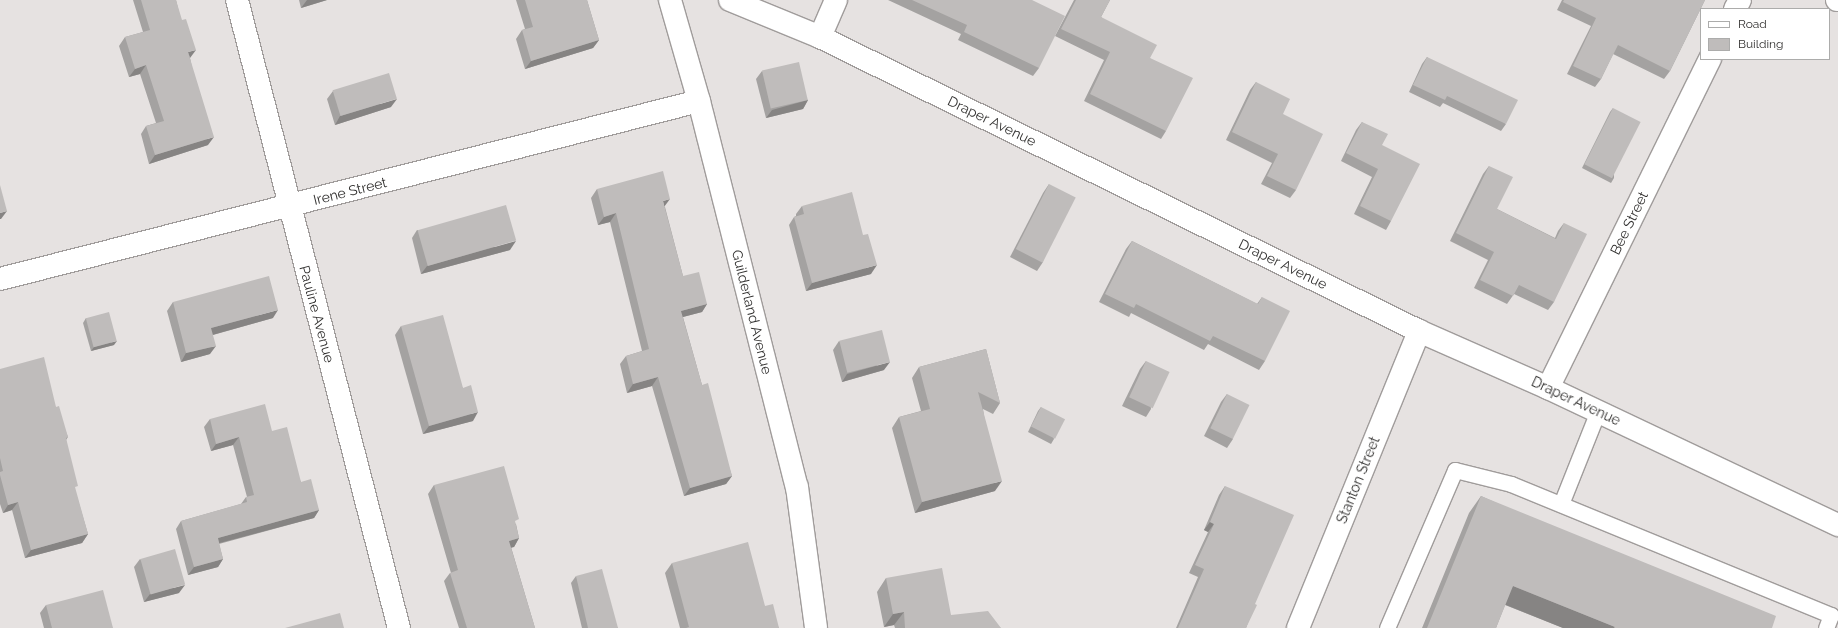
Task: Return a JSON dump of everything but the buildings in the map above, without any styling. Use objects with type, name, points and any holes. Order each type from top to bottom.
[{"type":"street","name":"Pauline Avenue","points":[[237,0],[289,207],[400,628]]},
{"type":"street","name":"Guilderland Avenue","points":[[670,0],[699,101],[797,487],[816,628]]},
{"type":"street","name":"Draper Avenue","points":[[730,0],[820,37],[1419,331],[1598,411],[1838,525]]},
{"type":"street","points":[[820,37],[836,0]]},
{"type":"street","name":"Bee Street","points":[[1548,388],[1710,60]]},
{"type":"street","name":"Irene Street","points":[[0,279],[289,207],[699,101]]},
{"type":"street","name":"Stanton Street","points":[[1298,628],[1419,331]]},
{"type":"lane","points":[[1561,504],[1598,411]]},
{"type":"lane","points":[[1387,628],[1454,470],[1511,484],[1831,616],[1826,628]]}]
